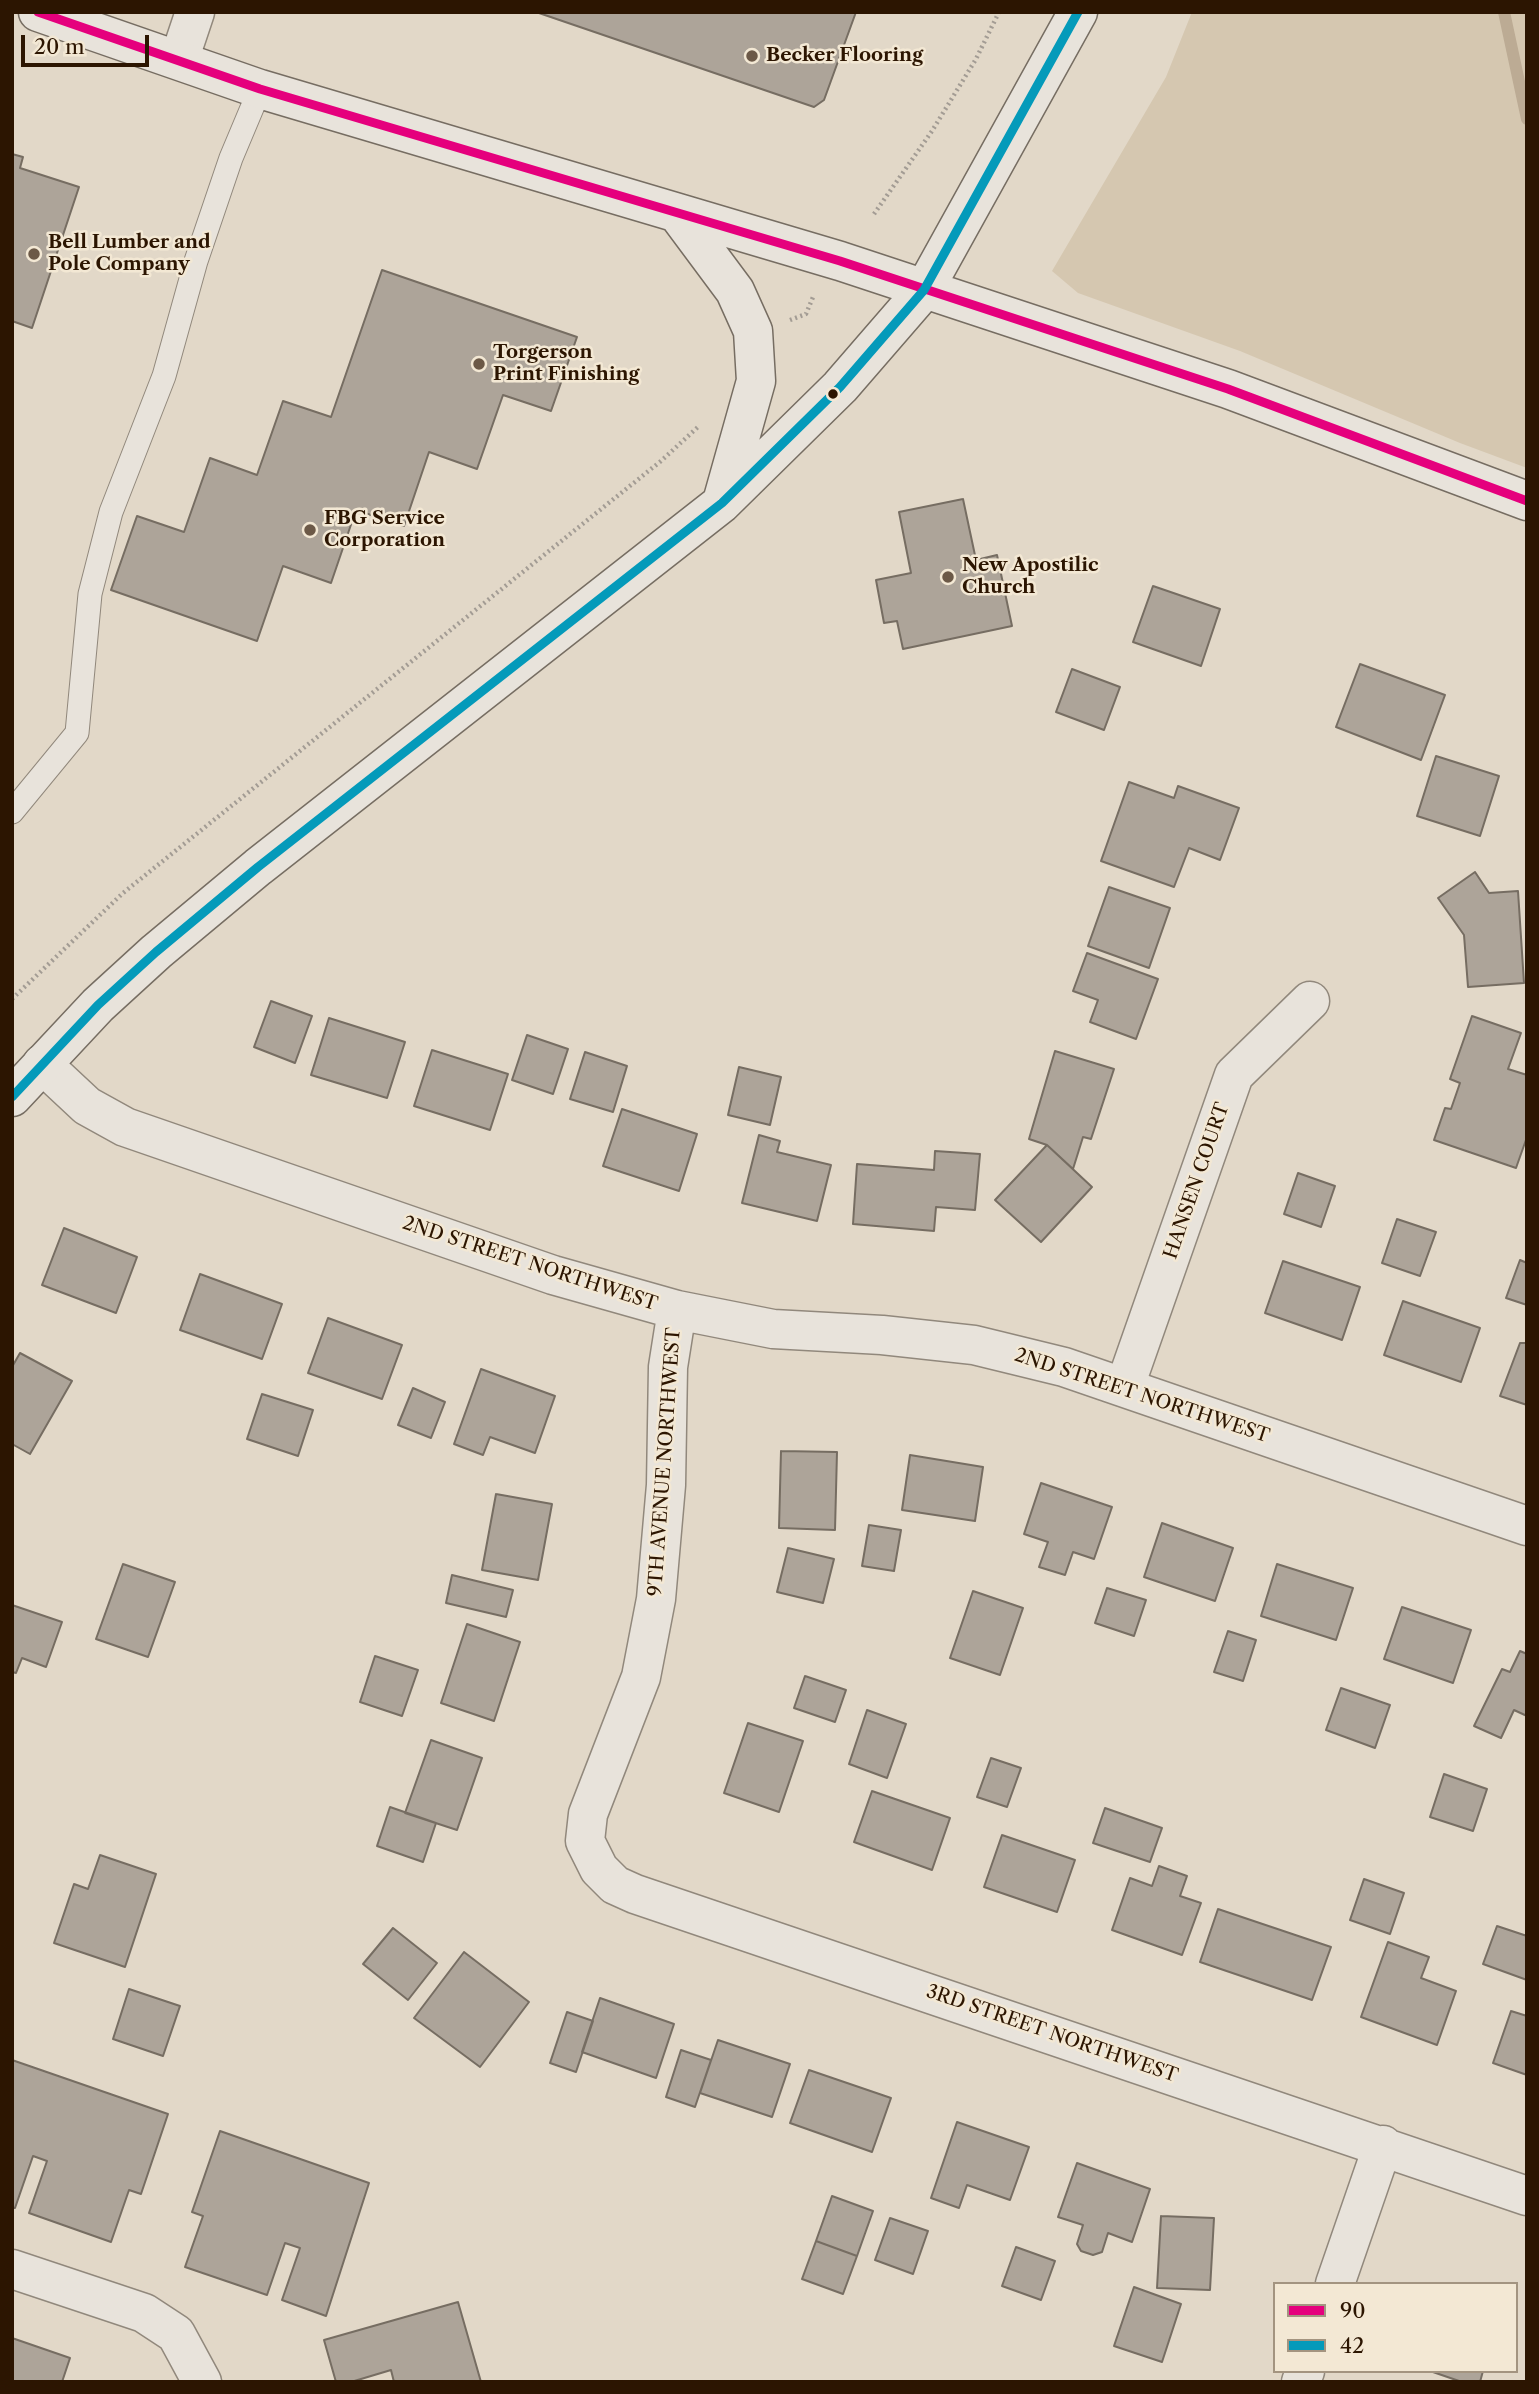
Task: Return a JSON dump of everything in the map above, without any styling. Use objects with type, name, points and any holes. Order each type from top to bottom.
[{"type":"street","points":[[38,12],[260,89],[840,261],[1228,389],[1527,501]]},
{"type":"street","points":[[179,60],[195,12]]},
{"type":"street","points":[[23,1077],[146,961],[258,867],[722,503],[840,387],[924,290],[1078,12]]},
{"type":"street","points":[[677,213],[735,291],[753,331],[756,381],[722,503]]},
{"type":"street","name":"HANSEN COURT","points":[[1125,1386],[1234,1075],[1310,1001]]},
{"type":"street","name":"2ND STREET NORTHWEST","points":[[23,1077],[87,1106],[125,1127],[553,1275],[677,1310],[773,1329],[881,1335],[974,1345],[1064,1367],[1527,1526]]},
{"type":"street","name":"9TH AVENUE NORTHWEST","points":[[589,1854],[585,1842],[588,1814],[641,1677],[656,1599],[666,1485],[668,1367],[677,1310]]},
{"type":"street","name":"3RD STREET NORTHWEST","points":[[589,1854],[615,1885],[635,1894],[1383,2145],[1527,2196]]},
{"type":"street","points":[[1336,2282],[1383,2145]]},
{"type":"street","points":[[12,2269],[144,2312],[176,2334],[202,2382]]},
{"type":"lane","points":[[12,812],[77,733],[90,594],[111,512],[164,376],[196,261],[231,158],[260,89]]},
{"type":"path","points":[[874,214],[932,131],[976,59],[999,12]]},
{"type":"path","points":[[806,314],[813,297]]},
{"type":"path","points":[[12,999],[123,893],[662,461],[700,424]]},
{"type":"shaded area","points":[[1192,12],[1527,12],[1527,468],[1460,443],[1240,351],[1078,293],[1052,271],[1166,77]]},
{"type":"building","name":"Becker Flooring","points":[[536,12],[856,12],[824,100],[814,107]]},
{"type":"building","name":"Bell Lumber and Pole Company","points":[[12,154],[23,157],[20,168],[79,187],[32,328],[12,321]]},
{"type":"building","points":[[382,270],[577,337],[551,411],[503,395],[477,469],[429,452],[404,526],[356,510],[331,583],[283,566],[257,641],[111,590],[137,516],[184,532],[210,458],[257,475],[283,401],[331,417]]},
{"type":"building","name":"New Apostilic Church","points":[[963,499],[976,560],[997,555],[1012,626],[903,649],[897,621],[884,623],[876,580],[911,573],[899,512]]},
{"type":"building","points":[[1153,586],[1220,609],[1201,666],[1133,642]]},
{"type":"building","points":[[1360,664],[1445,695],[1421,760],[1336,727]]},
{"type":"building","points":[[1072,669],[1120,687],[1104,730],[1056,712]]},
{"type":"building","points":[[1436,756],[1499,776],[1480,836],[1417,816]]},
{"type":"building","points":[[1129,782],[1174,798],[1178,786],[1239,808],[1220,860],[1189,848],[1174,887],[1101,861]]},
{"type":"building","points":[[1475,872],[1489,893],[1518,891],[1524,983],[1468,987],[1464,935],[1438,898]]},
{"type":"building","points":[[1109,887],[1170,908],[1149,968],[1088,946]]},
{"type":"building","points":[[1087,953],[1158,979],[1136,1039],[1090,1022],[1098,1000],[1073,991]]},
{"type":"building","points":[[271,1001],[312,1016],[295,1063],[254,1047]]},
{"type":"building","points":[[1472,1016],[1521,1033],[1508,1069],[1527,1075],[1527,1137],[1516,1168],[1434,1140],[1445,1108],[1451,1109],[1460,1083],[1450,1079]]},
{"type":"building","points":[[329,1018],[405,1042],[387,1098],[311,1075]]},
{"type":"building","points":[[527,1035],[568,1049],[553,1094],[512,1080]]},
{"type":"building","points":[[432,1050],[508,1074],[490,1130],[414,1106]]},
{"type":"building","points":[[1055,1051],[1114,1069],[1091,1139],[1083,1137],[1073,1169],[1047,1145],[1029,1139]]},
{"type":"building","points":[[585,1052],[627,1066],[613,1112],[570,1099]]},
{"type":"building","points":[[739,1067],[781,1077],[770,1125],[728,1115]]},
{"type":"building","points":[[622,1109],[697,1134],[679,1191],[603,1166]]},
{"type":"building","points":[[759,1135],[780,1141],[777,1152],[831,1165],[817,1221],[742,1203]]},
{"type":"building","points":[[1047,1145],[1092,1187],[1041,1242],[995,1200]]},
{"type":"building","points":[[935,1151],[980,1154],[975,1210],[936,1207],[934,1231],[853,1224],[857,1164],[934,1170]]},
{"type":"building","points":[[1298,1173],[1335,1186],[1321,1227],[1284,1214]]},
{"type":"building","points":[[1397,1219],[1436,1232],[1420,1276],[1382,1263]]},
{"type":"building","points":[[64,1228],[137,1257],[116,1313],[42,1285]]},
{"type":"building","points":[[1520,1260],[1527,1263],[1527,1305],[1506,1298]]},
{"type":"building","points":[[1283,1261],[1360,1287],[1342,1340],[1265,1313]]},
{"type":"building","points":[[200,1274],[282,1304],[262,1359],[180,1330]]},
{"type":"building","points":[[1403,1301],[1480,1328],[1461,1382],[1384,1355]]},
{"type":"building","points":[[328,1318],[402,1345],[382,1399],[308,1373]]},
{"type":"building","points":[[1520,1343],[1527,1343],[1527,1405],[1500,1396]]},
{"type":"building","points":[[20,1353],[72,1381],[30,1454],[12,1444],[12,1367]]},
{"type":"building","points":[[481,1369],[555,1396],[535,1453],[490,1437],[483,1455],[454,1444]]},
{"type":"building","points":[[413,1388],[445,1402],[431,1438],[398,1425]]},
{"type":"building","points":[[262,1394],[313,1410],[298,1456],[247,1439]]},
{"type":"building","points":[[781,1451],[837,1452],[835,1530],[779,1528]]},
{"type":"building","points":[[910,1455],[983,1467],[975,1521],[902,1510]]},
{"type":"building","points":[[1041,1483],[1112,1507],[1094,1559],[1073,1552],[1065,1575],[1039,1567],[1048,1542],[1024,1534]]},
{"type":"building","points":[[496,1494],[552,1504],[538,1580],[482,1570]]},
{"type":"building","points":[[1162,1523],[1233,1548],[1215,1601],[1144,1577]]},
{"type":"building","points":[[869,1525],[901,1530],[894,1571],[862,1566]]},
{"type":"building","points":[[788,1548],[834,1559],[823,1603],[777,1592]]},
{"type":"building","points":[[123,1564],[175,1582],[148,1657],[96,1639]]},
{"type":"building","points":[[1277,1564],[1353,1588],[1336,1640],[1261,1616]]},
{"type":"building","points":[[452,1575],[513,1590],[506,1617],[446,1603]]},
{"type":"building","points":[[1107,1588],[1146,1600],[1134,1636],[1095,1623]]},
{"type":"building","points":[[973,1591],[1023,1608],[1000,1675],[950,1658]]},
{"type":"building","points":[[12,1605],[62,1622],[46,1667],[22,1658],[16,1673],[12,1672]]},
{"type":"building","points":[[1402,1607],[1471,1630],[1453,1683],[1384,1659]]},
{"type":"building","points":[[467,1624],[520,1642],[494,1721],[441,1703]]},
{"type":"building","points":[[1228,1631],[1256,1640],[1243,1681],[1214,1672]]},
{"type":"building","points":[[1520,1651],[1527,1654],[1527,1716],[1514,1710],[1501,1738],[1474,1726],[1502,1669],[1510,1672]]},
{"type":"building","points":[[375,1656],[418,1670],[402,1716],[360,1702]]},
{"type":"building","points":[[805,1676],[846,1690],[835,1722],[794,1708]]},
{"type":"building","points":[[1341,1688],[1390,1705],[1375,1748],[1326,1730]]},
{"type":"building","points":[[867,1710],[906,1724],[887,1778],[849,1764]]},
{"type":"building","points":[[748,1723],[803,1741],[779,1812],[724,1793]]},
{"type":"building","points":[[431,1740],[482,1758],[457,1830],[405,1813]]},
{"type":"building","points":[[991,1758],[1021,1768],[1007,1807],[977,1797]]},
{"type":"building","points":[[1444,1774],[1487,1789],[1473,1831],[1430,1817]]},
{"type":"building","points":[[872,1791],[950,1818],[932,1870],[854,1842]]},
{"type":"building","points":[[390,1807],[436,1823],[423,1862],[377,1846]]},
{"type":"building","points":[[1105,1808],[1162,1828],[1150,1862],[1093,1843]]},
{"type":"building","points":[[1002,1835],[1075,1860],[1057,1912],[984,1887]]},
{"type":"building","points":[[100,1855],[156,1874],[125,1967],[54,1943],[74,1884],[88,1889]]},
{"type":"building","points":[[1159,1866],[1187,1876],[1180,1896],[1201,1903],[1182,1955],[1112,1930],[1130,1878],[1152,1886]]},
{"type":"building","points":[[1364,1879],[1404,1893],[1390,1934],[1350,1920]]},
{"type":"building","points":[[1218,1909],[1331,1947],[1312,2000],[1200,1962]]},
{"type":"building","points":[[1497,1926],[1527,1936],[1527,1980],[1483,1964]]},
{"type":"building","points":[[393,1928],[437,1963],[408,2000],[363,1964]]},
{"type":"building","points":[[1388,1942],[1429,1957],[1421,1978],[1456,1991],[1437,2045],[1361,2017]]},
{"type":"building","points":[[464,1952],[529,2002],[480,2067],[414,2018]]},
{"type":"building","points":[[129,1989],[180,2006],[163,2056],[113,2039]]},
{"type":"building","points":[[600,1998],[674,2024],[656,2078],[582,2052]]},
{"type":"building","points":[[1511,2011],[1527,2016],[1527,2075],[1493,2063]]},
{"type":"building","points":[[567,2012],[593,2021],[576,2072],[550,2063]]},
{"type":"building","points":[[718,2040],[790,2064],[772,2117],[700,2093]]},
{"type":"building","points":[[681,2050],[711,2060],[695,2107],[666,2097]]},
{"type":"building","points":[[12,2060],[168,2114],[141,2194],[129,2190],[111,2242],[29,2213],[47,2161],[33,2156],[15,2208],[12,2208]]},
{"type":"building","points":[[809,2070],[891,2098],[872,2152],[790,2123]]},
{"type":"building","points":[[957,2122],[1029,2147],[1010,2200],[967,2185],[959,2208],[931,2198]]},
{"type":"building","points":[[220,2131],[369,2183],[326,2316],[282,2300],[300,2248],[285,2243],[267,2295],[185,2267],[203,2216],[192,2212]]},
{"type":"building","points":[[1077,2163],[1150,2189],[1132,2242],[1108,2233],[1102,2252],[1093,2255],[1081,2251],[1077,2244],[1083,2225],[1058,2217]]},
{"type":"building","points":[[832,2196],[873,2211],[857,2256],[816,2241]]},
{"type":"building","points":[[1161,2216],[1214,2218],[1210,2290],[1157,2288]]},
{"type":"building","points":[[890,2218],[928,2231],[913,2274],[875,2260]]},
{"type":"building","points":[[816,2241],[857,2256],[843,2294],[802,2279]]},
{"type":"building","points":[[1016,2247],[1055,2261],[1041,2300],[1002,2286]]},
{"type":"building","points":[[1134,2287],[1181,2304],[1162,2362],[1114,2346]]},
{"type":"building","points":[[458,2302],[481,2382],[394,2382],[391,2370],[351,2382],[336,2382],[324,2340]]},
{"type":"building","points":[[12,2338],[70,2358],[62,2382],[12,2382]]},
{"type":"building","points":[[1436,2373],[1482,2373],[1480,2382],[1462,2382]]},
{"type":"waterway","points":[[1504,12],[1527,119]]},
{"type":"transit line","name":"90","points":[[38,12],[260,89],[840,261],[1228,389],[1527,501]]},
{"type":"transit line","name":"42","points":[[12,1097],[98,1005],[156,952],[258,867],[722,503],[840,387],[924,290],[1078,12]]},
{"type":"place","name":"Becker Flooring","points":[[752,56]]},
{"type":"place","name":"Bell Lumber and Pole Company","points":[[34,254]]},
{"type":"place","name":"Torgerson Print Finishing","points":[[479,364]]},
{"type":"place","name":"FBG Service Corporation","points":[[310,530]]},
{"type":"place","name":"New Apostilic Church","points":[[948,577]]}]
